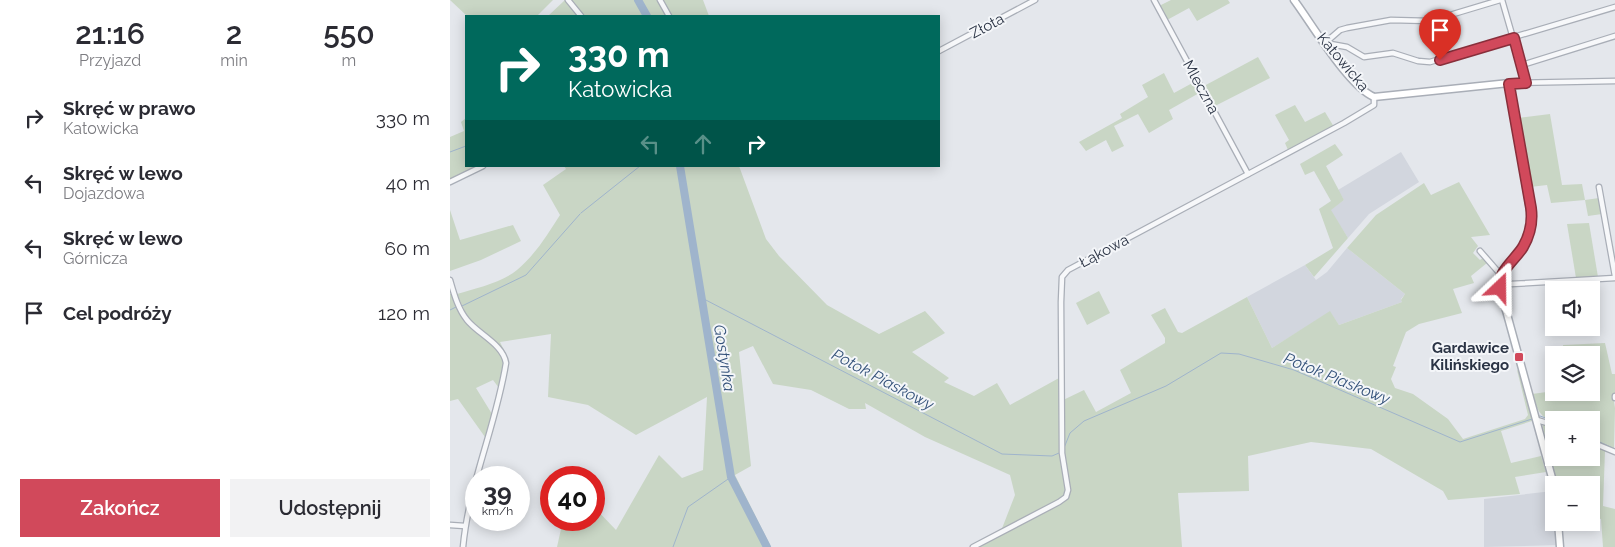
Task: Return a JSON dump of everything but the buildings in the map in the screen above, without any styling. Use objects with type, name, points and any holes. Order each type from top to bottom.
[{"type":"street","points":[[568,0],[580,15]]},
{"type":"street","points":[[660,0],[668,15]]},
{"type":"street","name":"Złota","points":[[940,50],[1035,0]]},
{"type":"street","name":"Mleczna","points":[[1154,0],[1248,174]]},
{"type":"street","name":"Katowicka","points":[[1294,0],[1359,86],[1374,97],[1509,84],[1615,81]]},
{"type":"street","points":[[1325,43],[1340,30],[1347,28],[1391,20],[1430,21],[1501,0],[1522,64],[1526,83]]},
{"type":"street","points":[[1325,43],[1347,47],[1364,57],[1393,53],[1423,62],[1440,60],[1615,8]]},
{"type":"street","points":[[1522,64],[1615,36]]},
{"type":"street","points":[[1509,84],[1532,221],[1524,246],[1501,275],[1499,283],[1552,476]]},
{"type":"street","name":"Łąkowa","points":[[973,547],[1066,497],[1068,490],[1062,453],[1061,302],[1062,277],[1068,270],[1362,113],[1374,106],[1374,97]]},
{"type":"street","points":[[450,182],[481,167]]},
{"type":"street","points":[[1499,283],[1511,284],[1615,277],[1599,187]]},
{"type":"street","points":[[1480,251],[1501,275]]},
{"type":"street","points":[[450,280],[463,315],[491,341],[505,358],[506,363],[479,466]]},
{"type":"street","points":[[1537,420],[1545,422]]},
{"type":"street","points":[[1600,446],[1615,452]]},
{"type":"street","points":[[450,525],[465,526],[463,547]]},
{"type":"street","points":[[1559,531],[1560,547]]},
{"type":"shaded area","points":[[1401,152],[1419,182],[1369,214],[1348,238],[1330,210],[1344,200],[1338,190]]},
{"type":"shaded area","points":[[1347,248],[1405,294],[1401,299],[1402,302],[1339,325],[1330,312],[1272,348],[1247,297],[1305,265],[1316,280],[1327,272]]},
{"type":"shaded area","points":[[1545,492],[1545,531],[1558,531],[1560,545],[1484,547],[1484,499]]},
{"type":"green space","points":[[450,0],[553,0],[538,15],[466,15]]},
{"type":"green space","points":[[565,0],[657,0],[666,15],[549,15]]},
{"type":"green space","points":[[662,0],[703,0],[709,15],[670,15]]},
{"type":"green space","points":[[1171,0],[1228,0],[1230,3],[1197,21],[1189,8],[1167,20],[1159,6]]},
{"type":"green space","points":[[1258,57],[1270,78],[1215,106],[1204,86]]},
{"type":"green space","points":[[1164,73],[1174,93],[1196,81],[1201,92],[1169,110],[1173,119],[1149,133],[1138,114],[1114,126],[1124,146],[1112,152],[1106,140],[1086,151],[1079,142],[1122,118],[1120,114],[1148,97],[1142,85]]},
{"type":"green space","points":[[1295,105],[1305,122],[1325,112],[1334,127],[1288,150],[1285,143],[1289,140],[1275,115]]},
{"type":"green space","points":[[1550,114],[1562,185],[1582,184],[1585,200],[1551,203],[1547,185],[1530,187],[1517,118]]},
{"type":"green space","points":[[465,119],[465,167],[478,167],[450,180],[450,137],[464,131],[461,122]]},
{"type":"green space","points":[[1335,144],[1343,155],[1326,166],[1344,200],[1331,210],[1348,238],[1314,277],[1305,265],[1333,248],[1319,209],[1331,201],[1314,171],[1305,175],[1300,164]]},
{"type":"green space","points":[[565,167],[739,167],[766,239],[779,256],[827,305],[879,334],[925,311],[945,333],[912,352],[949,378],[944,382],[974,396],[997,383],[1010,405],[1059,378],[1059,402],[1084,390],[1096,412],[1131,393],[1120,370],[1165,343],[1165,338],[1151,315],[1165,308],[1178,332],[1182,333],[1247,297],[1272,348],[1330,311],[1339,325],[1402,302],[1401,300],[1405,294],[1347,248],[1376,215],[1424,183],[1431,195],[1459,182],[1490,235],[1471,237],[1478,246],[1473,253],[1480,260],[1483,258],[1487,263],[1471,276],[1474,283],[1453,289],[1462,313],[1419,324],[1406,332],[1393,366],[1396,367],[1391,379],[1395,388],[1413,394],[1448,419],[1463,439],[1525,419],[1528,415],[1517,370],[1520,372],[1535,420],[1501,431],[1511,463],[1541,456],[1546,472],[1515,477],[1520,494],[1448,500],[1443,491],[1371,449],[1311,442],[1248,456],[1249,491],[1178,493],[1182,547],[978,547],[978,545],[1001,531],[1015,495],[1010,475],[925,437],[865,403],[866,409],[849,409],[811,390],[773,384],[753,346],[739,352],[751,466],[735,475],[771,547],[557,547],[561,531],[605,531],[605,518],[616,530],[659,455],[682,478],[703,470],[707,397],[636,435],[588,405],[548,397],[551,334],[500,342],[507,356],[467,316],[457,294],[488,285],[511,275],[530,258],[560,215],[543,185],[566,169]]},
{"type":"green space","points":[[1599,198],[1602,214],[1588,216],[1585,200]]},
{"type":"green space","points":[[450,210],[460,240],[513,225],[521,241],[481,260],[450,271]]},
{"type":"green space","points":[[1589,223],[1598,277],[1576,278],[1567,224]]},
{"type":"green space","points":[[1099,291],[1110,313],[1087,325],[1076,303]]},
{"type":"green space","points":[[450,294],[452,294],[456,305],[468,322],[504,358],[505,364],[499,388],[493,380],[476,388],[492,414],[485,437],[458,399],[450,401]]},
{"type":"green space","points":[[1605,343],[1612,374],[1615,374],[1615,395],[1613,395],[1615,408],[1614,449],[1600,444],[1600,411],[1545,411],[1545,418],[1535,404],[1532,394],[1545,392],[1545,401],[1600,401],[1600,346],[1563,345]]},
{"type":"green space","points":[[1542,423],[1545,424],[1545,435]]},
{"type":"green space","points":[[1600,448],[1605,451],[1603,506],[1615,509],[1615,547],[1603,547],[1600,519],[1600,476],[1555,476],[1552,466],[1600,466]]},
{"type":"waterway","name":"Gostynka","points":[[638,0],[646,15]]},
{"type":"waterway","points":[[450,152],[465,146]]},
{"type":"waterway","points":[[581,213],[639,167]]},
{"type":"waterway","name":"Gostynka","points":[[680,167],[731,477],[767,547]]},
{"type":"waterway","points":[[462,306],[526,275],[580,214]]},
{"type":"waterway","name":"Potok Piaskowy","points":[[702,298],[1002,454],[1052,456],[1059,453]]},
{"type":"waterway","points":[[450,310],[456,307]]},
{"type":"waterway","name":"Potok Piaskowy","points":[[1064,448],[1070,433],[1084,421],[1166,386],[1221,353],[1239,354],[1294,370],[1460,442],[1532,419]]},
{"type":"waterway","name":"Potok Piaskowy","points":[[1540,416],[1545,418]]},
{"type":"waterway","name":"Potok Piaskowy","points":[[1600,442],[1615,449]]},
{"type":"waterway","points":[[673,547],[688,507],[731,477]]},
{"type":"place","name":"Gardawice Kilińskiego","points":[[1519,357]]},
{"type":"route","points":[[1440,60],[1514,38],[1526,79],[1526,83],[1509,84],[1531,208],[1532,224],[1524,246],[1500,278],[1500,288]]}]
